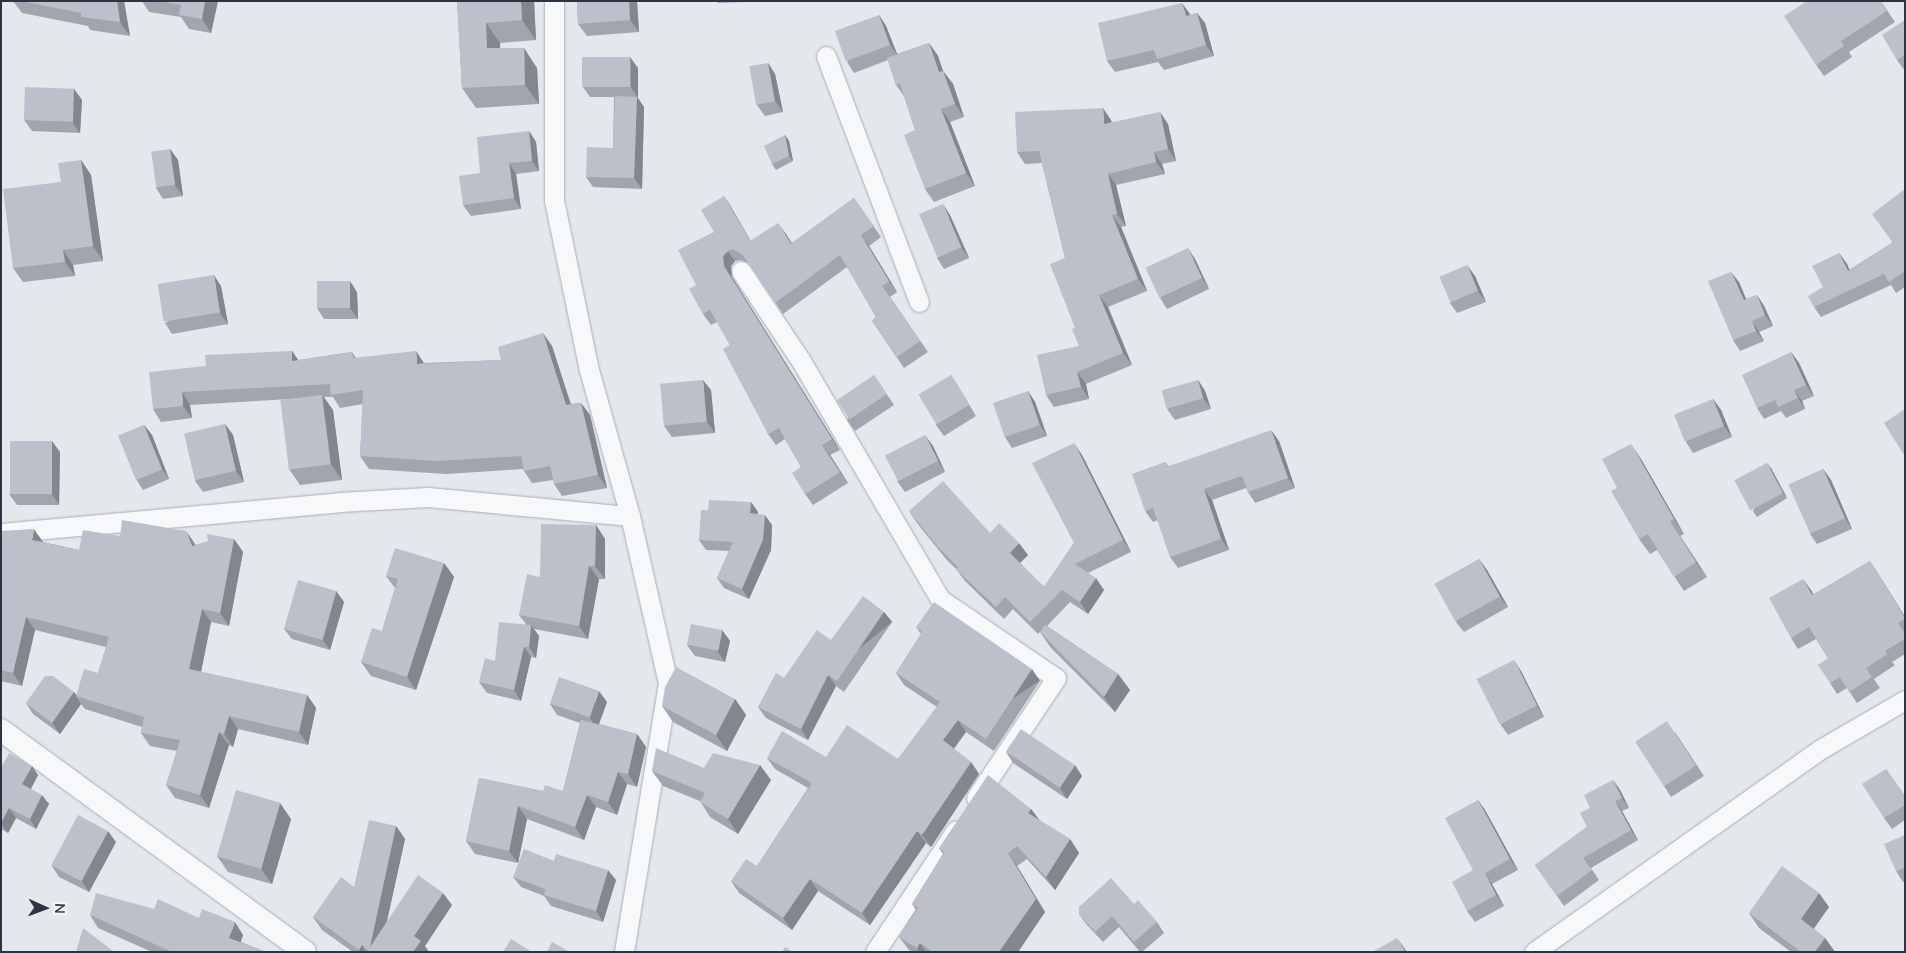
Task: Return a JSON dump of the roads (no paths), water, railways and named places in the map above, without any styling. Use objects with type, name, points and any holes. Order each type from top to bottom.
[{"type":"street","points":[[554,1],[554,200],[590,370],[630,516],[668,683],[624,952]]},
{"type":"street","points":[[826,56],[919,302]]},
{"type":"street","points":[[741,272],[801,361],[940,600],[1056,678],[875,952]]},
{"type":"street","points":[[1,533],[340,502],[428,497],[630,516]]},
{"type":"street","points":[[1534,952],[1819,750],[1905,700]]},
{"type":"street","points":[[1,730],[305,952]]}]
